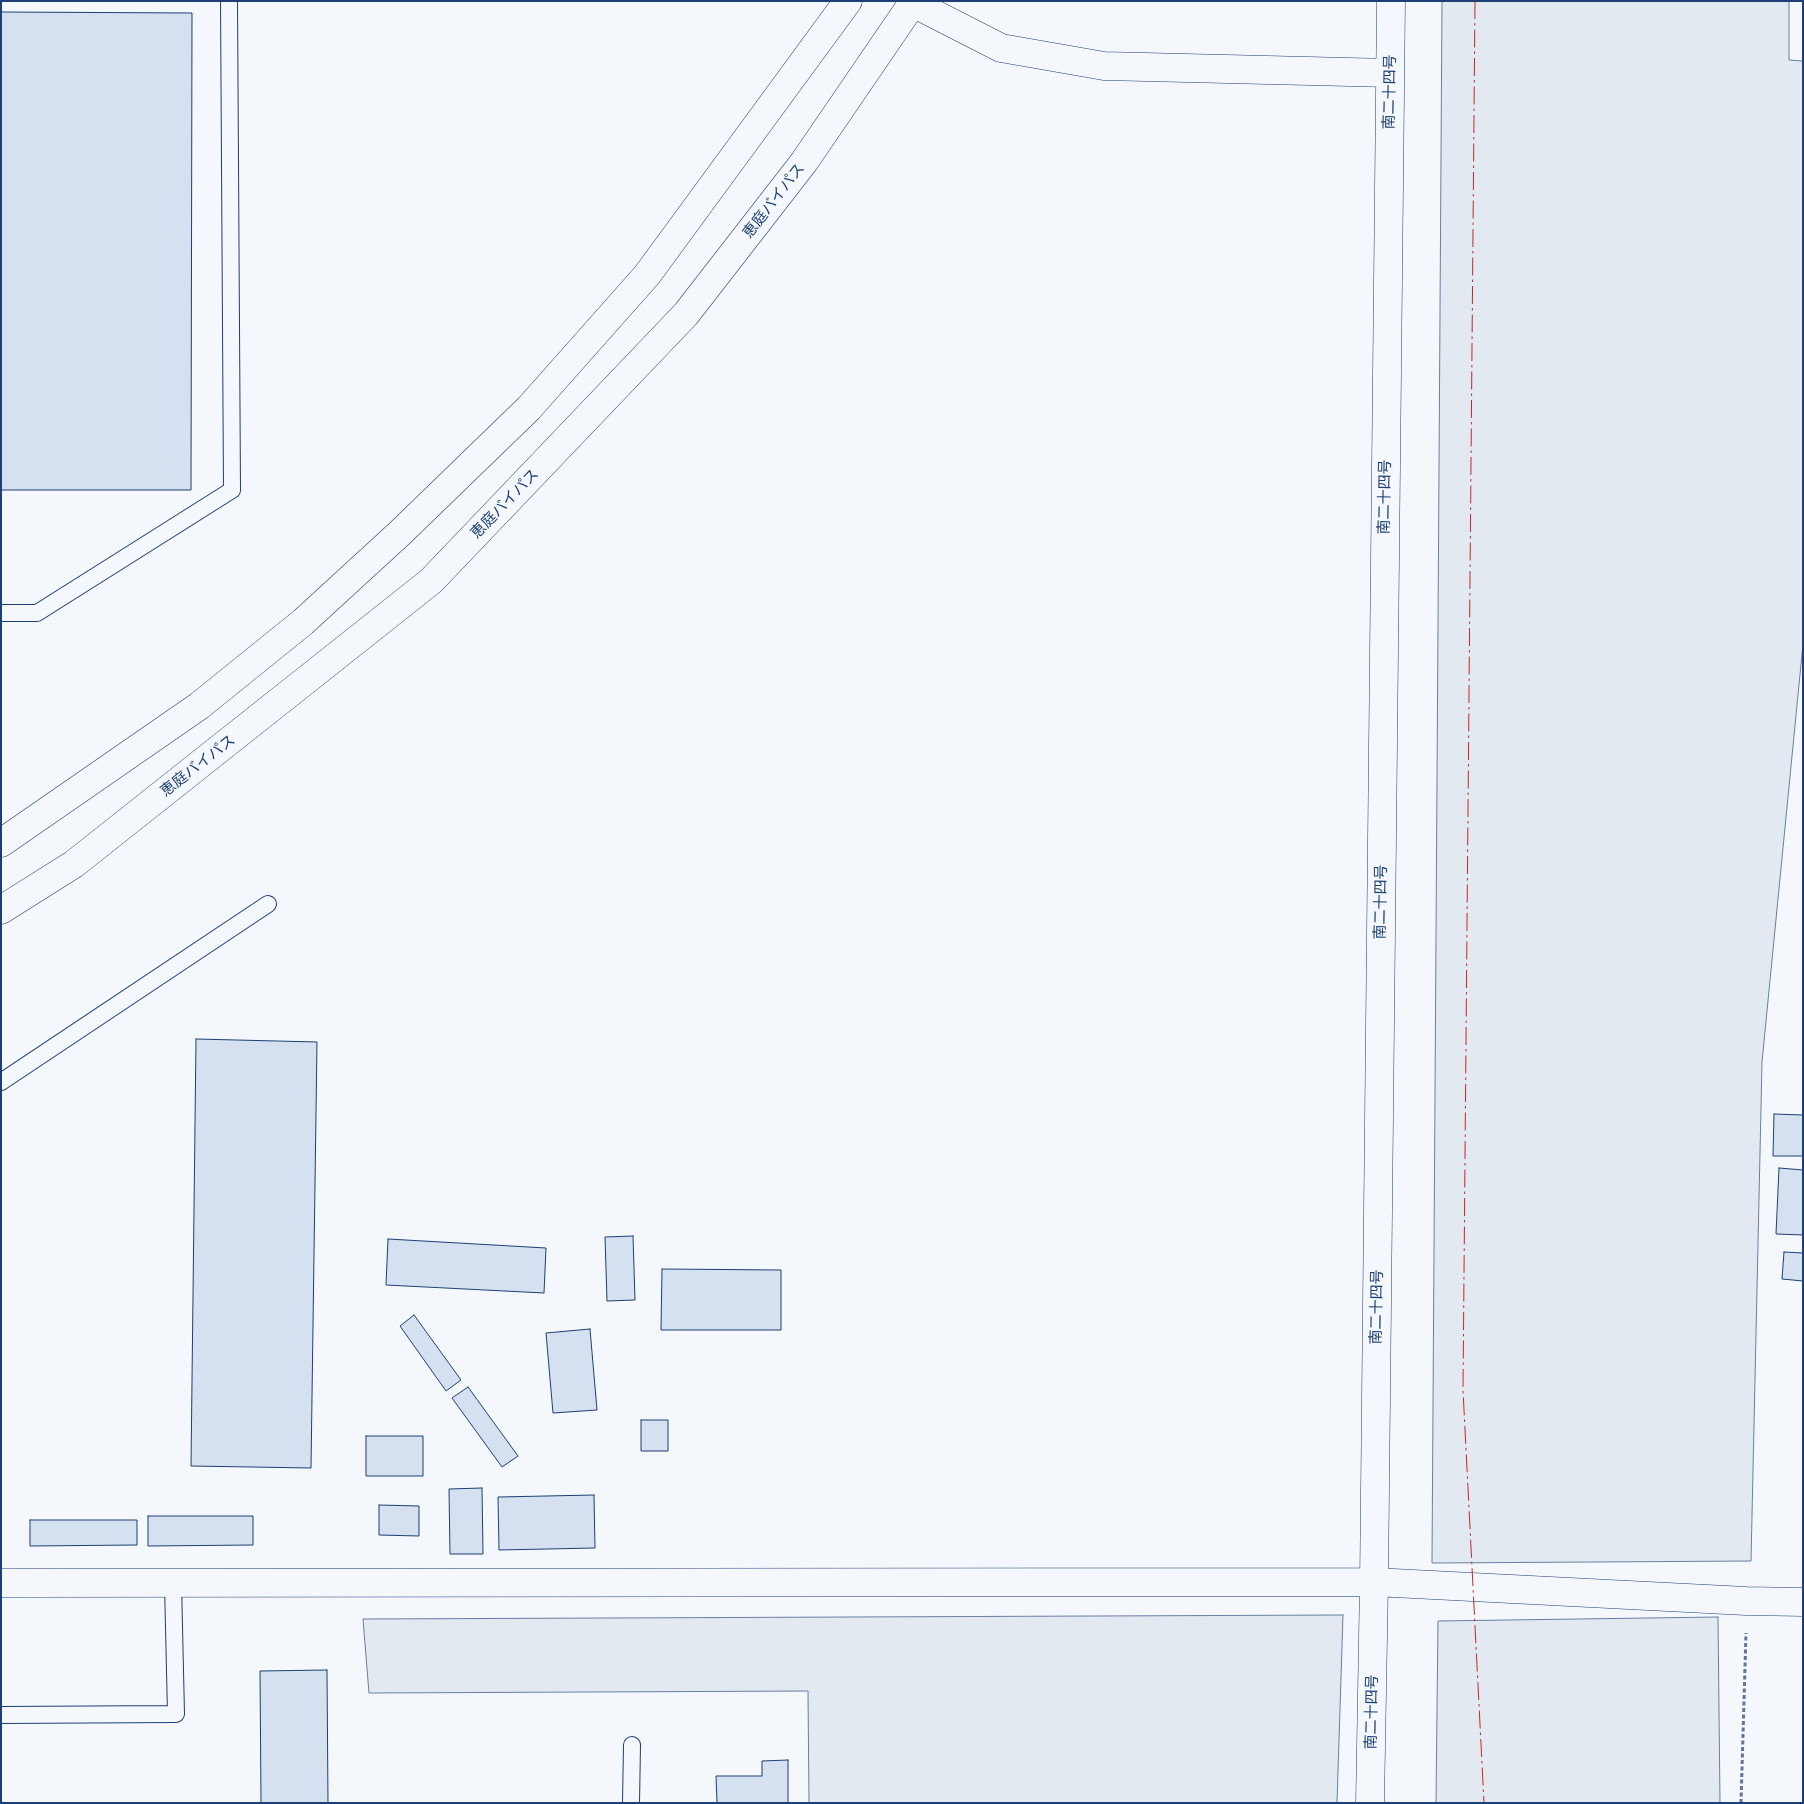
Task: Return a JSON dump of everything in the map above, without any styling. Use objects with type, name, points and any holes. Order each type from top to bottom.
[{"type":"main road","points":[[1,843],[198,706],[303,622],[400,533],[529,408],[647,275],[848,1]]},
{"type":"main road","name":"南二十四号","points":[[1370,1803],[1391,1]]},
{"type":"main road","points":[[913,2],[1001,48],[1104,66],[1390,73]]},
{"type":"main road","name":"恵庭バイパス","points":[[1,910],[74,864],[431,581],[686,314],[804,162],[913,2]]},
{"type":"main road","points":[[1,1583],[1374,1582],[1746,1601],[1803,1602]]},
{"type":"lane","points":[[1,613],[37,613],[232,490],[229,1]]},
{"type":"lane","points":[[1,1082],[268,904]]},
{"type":"lane","points":[[1,1715],[176,1714],[173,1583]]},
{"type":"lane","points":[[631,1803],[632,1744]]},
{"type":"path","points":[[1741,1803],[1746,1601]]},
{"type":"shaded area","points":[[1442,1],[1789,1],[1789,60],[1803,61],[1803,644],[1762,1062],[1751,1561],[1432,1563]]},
{"type":"shaded area","points":[[1343,1615],[1337,1803],[809,1803],[808,1691],[369,1693],[363,1619]]},
{"type":"shaded area","points":[[1718,1617],[1720,1803],[1436,1803],[1438,1621]]},
{"type":"building","points":[[1,12],[192,13],[191,490],[1,490]]},
{"type":"building","points":[[196,1039],[317,1042],[311,1468],[191,1466]]},
{"type":"building","points":[[1774,1114],[1803,1115],[1803,1156],[1773,1156]]},
{"type":"building","points":[[1779,1168],[1803,1170],[1803,1235],[1776,1234]]},
{"type":"building","points":[[633,1236],[635,1300],[607,1301],[605,1237]]},
{"type":"building","points":[[388,1239],[546,1248],[544,1293],[386,1285]]},
{"type":"building","points":[[1784,1252],[1803,1253],[1803,1281],[1782,1279]]},
{"type":"building","points":[[662,1269],[781,1270],[781,1330],[661,1330]]},
{"type":"building","points":[[414,1315],[461,1380],[446,1391],[400,1326]]},
{"type":"building","points":[[590,1329],[597,1410],[553,1413],[546,1333]]},
{"type":"building","points":[[468,1387],[518,1456],[502,1467],[452,1398]]},
{"type":"building","points":[[641,1420],[668,1420],[668,1451],[641,1451]]},
{"type":"building","points":[[366,1436],[423,1436],[423,1476],[366,1476]]},
{"type":"building","points":[[482,1488],[483,1554],[450,1554],[449,1489]]},
{"type":"building","points":[[594,1495],[595,1548],[499,1550],[498,1497]]},
{"type":"building","points":[[379,1505],[419,1506],[419,1536],[379,1535]]},
{"type":"building","points":[[148,1516],[253,1516],[253,1545],[148,1546]]},
{"type":"building","points":[[30,1520],[137,1520],[137,1545],[30,1546]]},
{"type":"building","points":[[327,1670],[328,1803],[261,1803],[260,1671]]},
{"type":"building","points":[[788,1760],[788,1803],[717,1803],[716,1776],[762,1776],[762,1761]]},
{"type":"power","points":[[1475,1],[1463,1390],[1484,1803]]}]
